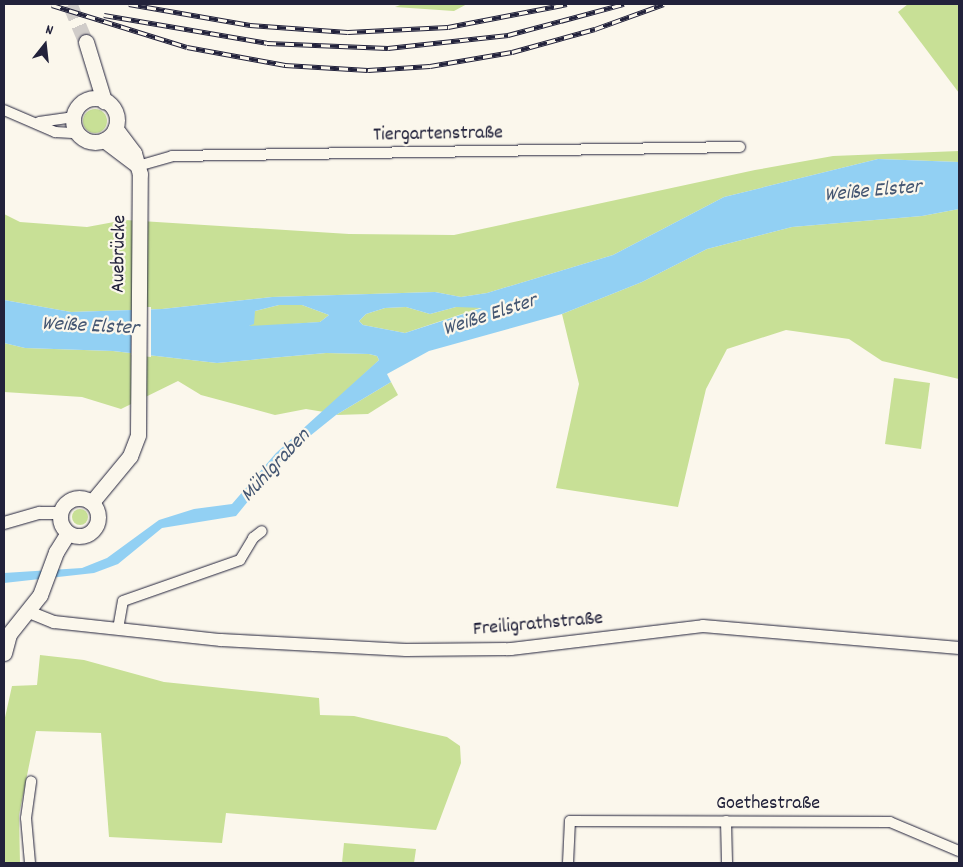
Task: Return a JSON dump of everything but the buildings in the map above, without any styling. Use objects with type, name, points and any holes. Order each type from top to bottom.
[{"type":"main road","points":[[86,42],[104,101],[115,112],[115,128],[104,140]]},
{"type":"main road","points":[[88,99],[96,74]]},
{"type":"main road","points":[[104,101],[88,99],[80,104],[73,117],[77,133],[89,141],[104,140],[138,166]]},
{"type":"main road","name":"Auebrücke","points":[[92,502],[130,456],[137,441],[138,425],[141,202],[138,166],[131,147],[115,128]]},
{"type":"main road","points":[[82,498],[92,502],[99,513],[93,532],[81,536],[68,533],[62,526],[60,513],[71,499],[82,498]]},
{"type":"main road","points":[[5,645],[29,612],[68,533]]},
{"type":"street","points":[[4,110],[38,122],[55,132],[77,133]]},
{"type":"street","points":[[38,122],[73,117]]},
{"type":"street","name":"Tiergartenstraße","points":[[138,166],[172,156],[740,147]]},
{"type":"street","points":[[4,523],[40,513],[60,513]]},
{"type":"street","points":[[118,629],[123,601],[240,560],[253,538],[262,531]]},
{"type":"street","name":"Freiligrathstraße","points":[[29,612],[54,622],[221,640],[406,650],[511,649],[703,626],[959,648]]},
{"type":"street","points":[[30,863],[26,818],[31,781]]},
{"type":"street","name":"Goethestraße","points":[[568,863],[570,821],[890,822],[959,851]]},
{"type":"street","points":[[726,821],[727,863]]},
{"type":"green space","points":[[403,4],[467,4],[454,11],[395,7]]},
{"type":"green space","points":[[908,4],[959,4],[959,93],[898,12]]},
{"type":"green space","points":[[95,109],[103,113],[107,121],[103,129],[95,133],[87,129],[83,121],[87,113]]},
{"type":"green space","points":[[959,151],[959,162],[878,159],[724,197],[613,255],[487,293],[461,297],[435,292],[272,297],[162,309],[71,312],[4,300],[4,214],[20,222],[87,227],[125,220],[349,234],[454,235],[755,170],[833,156]]},
{"type":"green space","points":[[959,209],[959,379],[882,361],[849,339],[786,330],[727,349],[706,389],[678,507],[556,488],[579,384],[562,314],[642,282],[707,249],[792,227],[922,216]]},
{"type":"green space","points":[[279,305],[302,305],[329,315],[320,322],[249,327],[255,311]]},
{"type":"green space","points":[[406,307],[430,314],[456,307],[483,307],[405,333],[363,325],[359,321],[366,314],[385,308]]},
{"type":"green space","points":[[4,343],[25,348],[113,351],[217,363],[326,353],[369,354],[377,356],[379,360],[324,412],[306,409],[275,415],[201,395],[178,381],[121,409],[82,397],[4,392]]},
{"type":"green space","points":[[894,378],[930,383],[921,449],[885,444]]},
{"type":"green space","points":[[391,382],[398,395],[368,414],[336,415]]},
{"type":"green space","points":[[77,509],[83,509],[88,514],[86,523],[77,525],[72,520],[72,514]]},
{"type":"green space","points":[[40,655],[84,660],[164,682],[319,698],[320,715],[354,716],[447,737],[460,746],[461,763],[436,830],[226,813],[222,843],[109,837],[101,733],[36,731],[19,815],[20,863],[4,863],[4,722],[12,686],[37,685]]},
{"type":"green space","points":[[344,843],[416,849],[414,863],[342,863]]},
{"type":"water","points":[[878,159],[959,162],[959,209],[922,216],[792,227],[707,249],[642,282],[562,314],[429,351],[387,374],[391,382],[336,415],[285,456],[236,516],[162,528],[118,564],[94,573],[4,583],[4,573],[82,568],[107,558],[159,520],[194,509],[232,504],[276,453],[379,360],[377,356],[369,354],[326,353],[217,363],[113,351],[25,348],[4,343],[4,300],[71,312],[162,309],[272,297],[435,292],[461,297],[487,293],[613,255],[724,197]],"holes":[[[279,305],[302,305],[329,315],[320,322],[249,326],[254,324],[255,311]],[[406,307],[430,314],[456,307],[482,308],[405,333],[363,325],[359,321],[366,314],[385,308]]]},
{"type":"pier","points":[[132,307],[151,307],[151,357],[131,355]]},
{"type":"tunnel","points":[[70,4],[86,42]]},
{"type":"railway","points":[[129,4],[250,25],[348,32],[448,27],[567,4]]},
{"type":"railway","points":[[104,15],[267,43],[388,48],[508,35],[624,4]]},
{"type":"railway","points":[[52,5],[187,47],[285,65],[368,70],[430,66],[512,52],[595,29],[664,4]]},
{"type":"water label","name":"Weiße Elster","points":[[873,192]]},
{"type":"water label","name":"Weiße Elster","points":[[490,316]]},
{"type":"water label","name":"Weiße Elster","points":[[90,327]]},
{"type":"water label","name":"Mühlgraben","points":[[276,466]]}]
